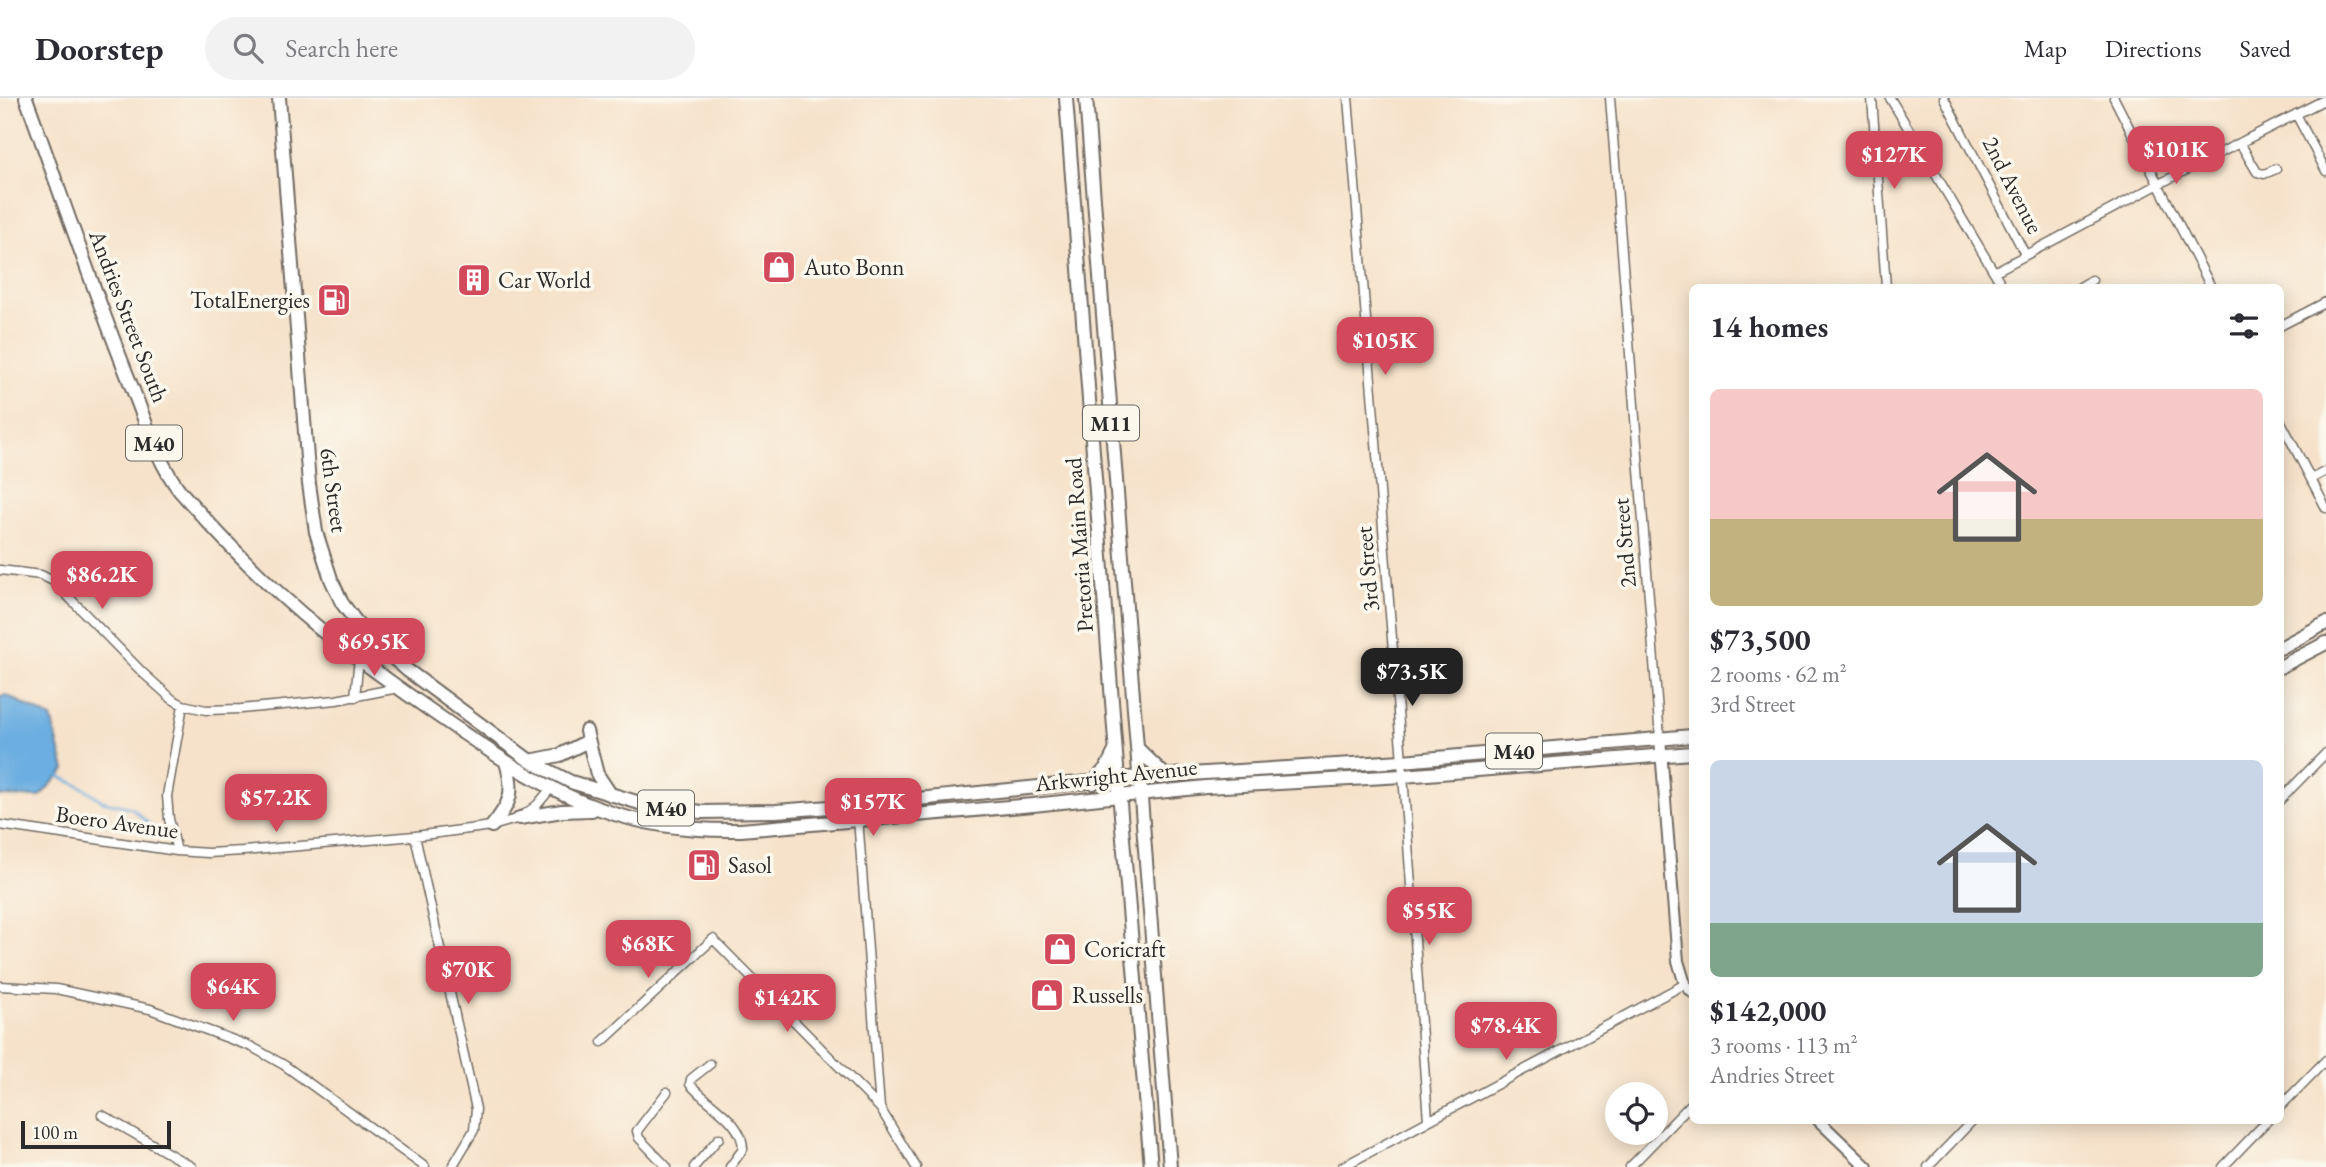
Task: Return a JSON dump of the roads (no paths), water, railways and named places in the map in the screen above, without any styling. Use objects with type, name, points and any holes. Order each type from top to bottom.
[{"type":"main road","name":"Andries Street South","points":[[26,98],[117,350],[168,475],[195,508],[320,629],[398,688],[506,762],[551,789]]},
{"type":"main road","name":"6th Street","points":[[279,98],[309,484],[316,532],[331,579],[352,618],[386,653],[530,761],[560,777]]},
{"type":"main road","name":"Pretoria Main Road","points":[[1066,98],[1118,780]]},
{"type":"main road","name":"Pretoria Main Road","points":[[1086,98],[1139,778]]},
{"type":"main road","points":[[2284,646],[2326,623]]},
{"type":"main road","points":[[2284,665],[2326,643]]},
{"type":"main road","name":"Arkwright Avenue","points":[[560,777],[643,804],[701,812],[776,811],[857,806],[1139,778],[1402,761],[1689,736]]},
{"type":"main road","points":[[530,761],[560,755],[584,737],[597,774],[613,796]]},
{"type":"main road","points":[[1137,748],[1166,776]]},
{"type":"main road","points":[[1093,783],[1116,750]]},
{"type":"main road","name":"Arkwright Avenue","points":[[551,789],[603,810],[655,824],[702,830],[750,829],[1230,786],[1403,776],[1689,753]]},
{"type":"main road","points":[[492,826],[503,813],[511,794],[512,784],[506,762]]},
{"type":"main road","name":"M11","points":[[1139,778],[1170,1167]]},
{"type":"main road","name":"M11","points":[[1118,780],[1151,1167]]},
{"type":"main road","points":[[520,818],[562,811],[603,810]]},
{"type":"street","name":"3rd Street","points":[[1348,98],[1402,761],[1428,1121]]},
{"type":"street","name":"2nd Street","points":[[1609,98],[1678,961],[1689,988]]},
{"type":"street","points":[[1872,98],[1886,284]]},
{"type":"street","points":[[1890,98],[2001,284]]},
{"type":"street","name":"2nd Avenue","points":[[1944,98],[2025,254]]},
{"type":"street","points":[[2114,98],[2209,284]]},
{"type":"street","points":[[1994,272],[2326,99]]},
{"type":"street","points":[[2296,114],[2326,171]]},
{"type":"street","points":[[2240,143],[2257,172],[2262,174],[2276,169]]},
{"type":"street","points":[[2085,284],[2092,280]]},
{"type":"street","points":[[2284,324],[2326,302]]},
{"type":"street","points":[[2284,427],[2326,508]]},
{"type":"street","points":[[2311,479],[2326,471]]},
{"type":"street","points":[[0,570],[41,575],[53,582],[143,673],[172,699],[183,705],[218,710],[355,697],[398,688]]},
{"type":"street","points":[[355,697],[359,658]]},
{"type":"street","points":[[177,850],[169,820],[167,796],[183,705]]},
{"type":"street","points":[[2284,796],[2326,753]]},
{"type":"street","name":"Boero Avenue","points":[[0,825],[177,850],[208,853],[243,851],[415,836],[492,826],[520,818],[537,805],[560,777]]},
{"type":"street","points":[[857,806],[880,1108]]},
{"type":"street","points":[[415,836],[476,1109],[474,1130],[452,1167]]},
{"type":"street","points":[[602,1042],[713,939],[880,1108],[916,1167]]},
{"type":"street","points":[[0,986],[56,989],[149,1009],[207,1028],[252,1047],[284,1065],[425,1167]]},
{"type":"street","points":[[1342,1167],[1689,988]]},
{"type":"street","points":[[2284,1103],[2326,1060]]},
{"type":"street","points":[[710,1064],[691,1079],[690,1084],[733,1124],[742,1137],[743,1149],[730,1167]]},
{"type":"street","points":[[667,1092],[637,1131],[639,1138],[667,1167]]},
{"type":"street","points":[[1630,1167],[1689,1106]]},
{"type":"street","points":[[102,1115],[192,1167]]},
{"type":"street","points":[[1822,1124],[1867,1167]]},
{"type":"street","points":[[1928,1167],[1969,1124]]},
{"type":"street","points":[[2223,1167],[2264,1124]]},
{"type":"street","points":[[694,1167],[719,1138]]},
{"type":"water","points":[[6,695],[51,718],[65,770],[39,797],[0,796],[0,697]]},
{"type":"waterway","points":[[59,776],[86,789],[102,801],[132,808],[156,831]]},
{"type":"place","name":"Auto Bonn","points":[[779,267]]},
{"type":"place","name":"Car World","points":[[474,280]]},
{"type":"place","name":"TotalEnergies","points":[[334,300]]},
{"type":"place","name":"Sasol","points":[[704,865]]},
{"type":"place","name":"Coricraft","points":[[1060,949]]},
{"type":"place","name":"Russells","points":[[1047,995]]}]
